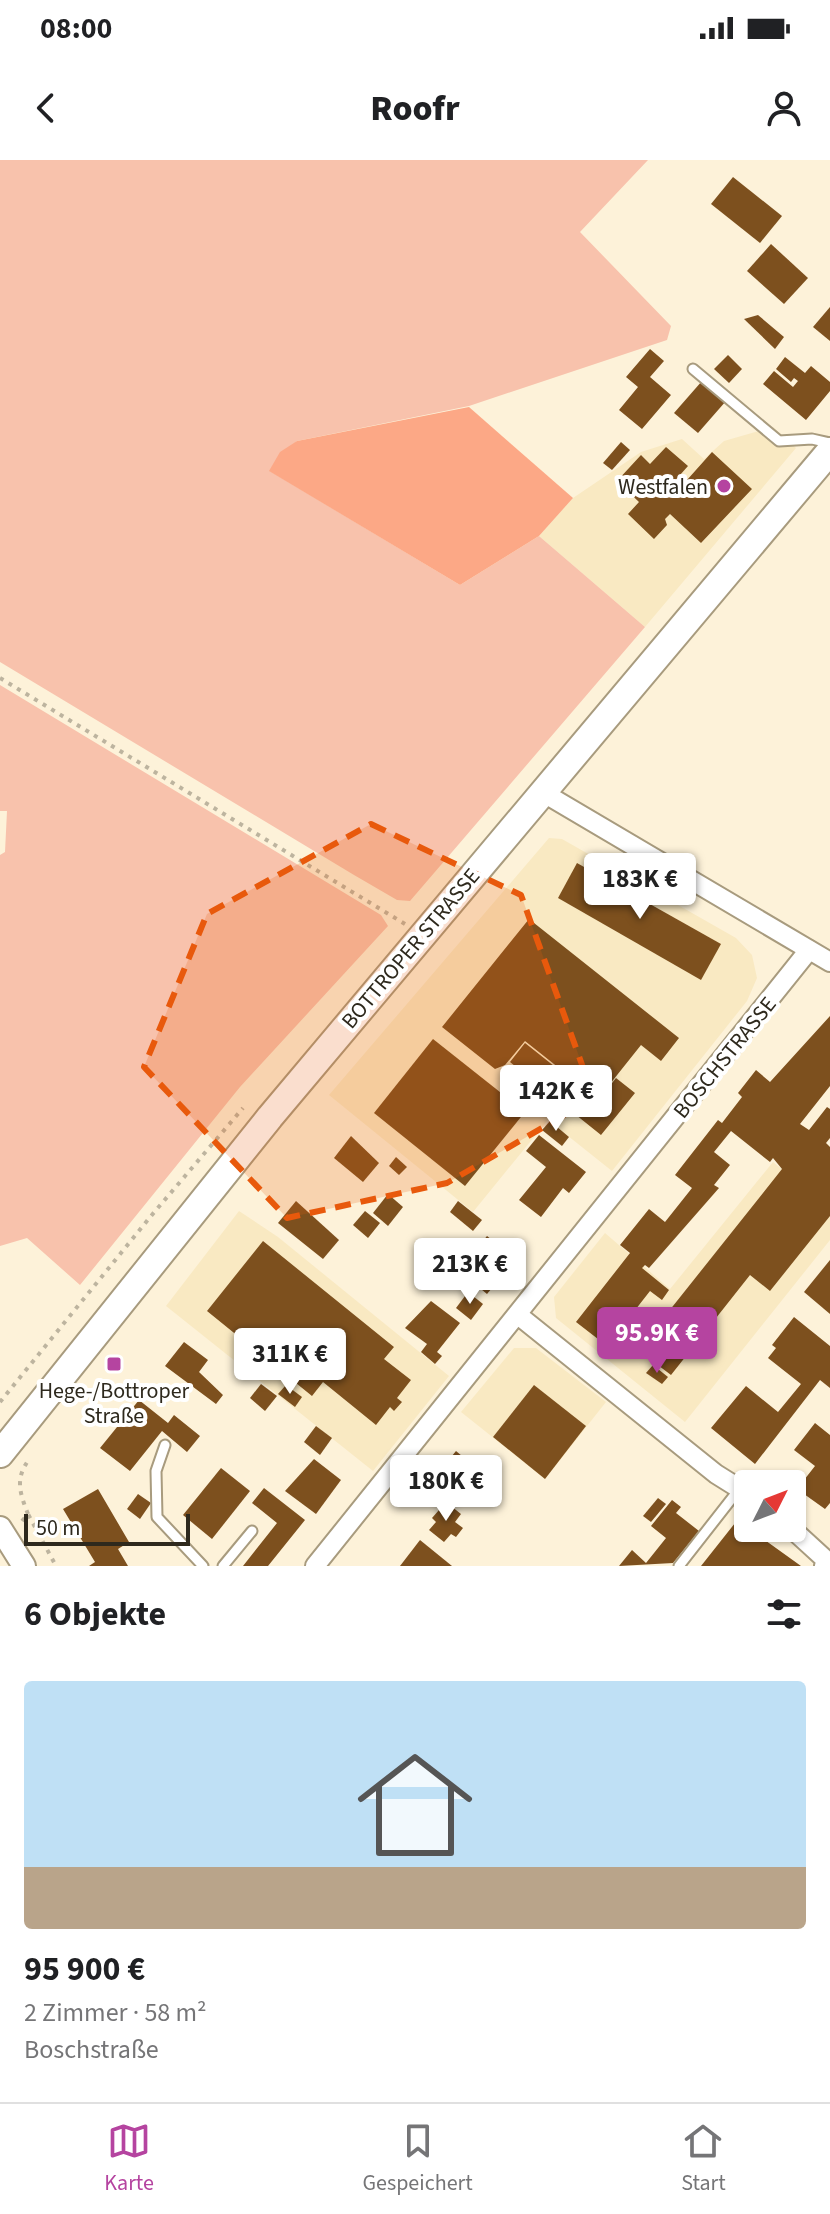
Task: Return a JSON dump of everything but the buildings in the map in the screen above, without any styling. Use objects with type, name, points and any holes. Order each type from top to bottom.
[{"type":"main road","name":"BOTTROPER STRASSE","points":[[0,1454],[149,1263],[421,934],[830,451]]},
{"type":"street","points":[[542,792],[830,962]]},
{"type":"street","name":"BOSCHSTRASSE","points":[[315,1566],[809,950]]},
{"type":"street","points":[[518,1315],[716,1474],[734,1485]]},
{"type":"street","points":[[3,1532],[24,1566]]},
{"type":"street","points":[[806,1540],[823,1554],[826,1560],[824,1566]]},
{"type":"lane","points":[[693,369],[779,441],[812,439],[830,443]]},
{"type":"lane","points":[[165,1445],[156,1471],[157,1517],[203,1566]]},
{"type":"lane","points":[[679,1566],[734,1503]]},
{"type":"lane","points":[[228,1564],[252,1531]]},
{"type":"path","points":[[0,678],[421,934]]},
{"type":"path","points":[[3,1532],[28,1514],[56,1566]]},
{"type":"highlighted area","points":[[371,824],[521,895],[594,1098],[447,1183],[287,1218],[144,1067],[207,914]]},
{"type":"shaded area","points":[[0,160],[648,160],[580,232],[671,326],[667,340],[469,406],[297,441],[270,471],[460,585],[539,536],[645,627],[410,901],[397,900],[354,875],[0,662]]},
{"type":"shaded area","points":[[469,407],[573,498],[539,536],[460,585],[269,471],[280,452],[297,441]]},
{"type":"shaded area","points":[[773,427],[796,448],[645,627],[539,536],[573,498],[641,452],[682,439],[704,459],[724,441]]},
{"type":"shaded area","points":[[0,685],[381,915],[388,926],[240,1087],[80,1285],[27,1238],[0,1246],[0,855],[5,852],[7,811],[0,811]]},
{"type":"shaded area","points":[[549,838],[562,839],[736,938],[752,955],[757,978],[747,1001],[612,1171],[548,1120],[473,1212],[329,1095]]},
{"type":"shaded area","points":[[773,1162],[830,1208],[830,1240],[685,1422],[556,1318],[554,1297],[605,1233],[670,1289]]},
{"type":"shaded area","points":[[239,1211],[278,1237],[449,1376],[373,1471],[166,1306]]},
{"type":"shaded area","points":[[514,1348],[536,1348],[606,1402],[545,1479],[461,1412]]},
{"type":"place","name":"Westfalen","points":[[724,486]]},
{"type":"place","name":"Hege-/Bottroper Straße","points":[[114,1364]]}]
